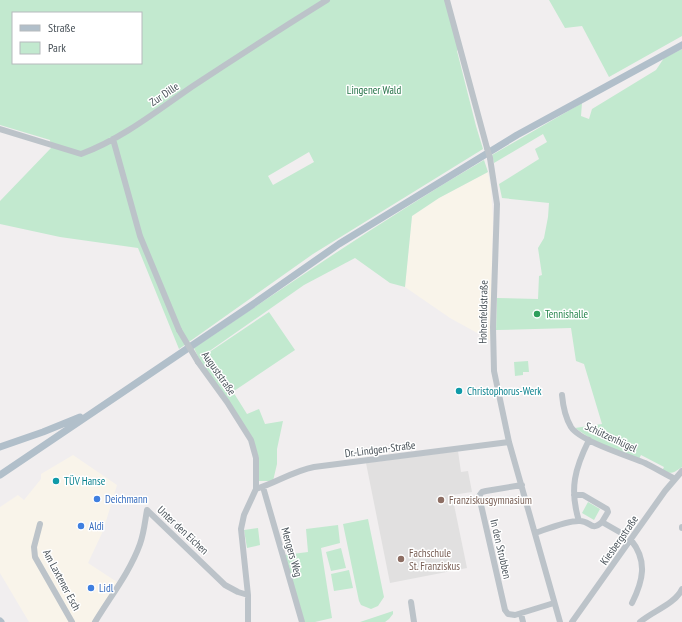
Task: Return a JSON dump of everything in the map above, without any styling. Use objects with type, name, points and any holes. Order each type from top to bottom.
[{"type":"main road","points":[[0,475],[339,244],[517,135],[682,45]]},
{"type":"main road","points":[[0,447],[93,412]]},
{"type":"street","name":"Zur Dille","points":[[0,129],[81,154],[94,149],[113,139],[327,0]]},
{"type":"street","name":"Hohenfeldstraße","points":[[447,0],[486,148],[490,158],[497,204],[494,274],[494,371],[509,442],[560,622]]},
{"type":"street","name":"Auguststraße","points":[[113,139],[140,236],[179,330],[198,362],[252,440],[256,458],[256,489],[244,515],[241,530],[248,595],[248,622]]},
{"type":"street","name":"Schützenhügel","points":[[562,395],[564,408],[571,427],[578,434],[646,464],[675,479]]},
{"type":"street","points":[[580,520],[574,495],[576,470],[589,440]]},
{"type":"street","name":"Dr.-Lindgen-Straße","points":[[256,489],[301,470],[314,467],[509,442]]},
{"type":"street","name":"Kiesbergstraße","points":[[572,622],[682,471]]},
{"type":"street","name":"In den Strubben","points":[[521,614],[512,615],[505,610],[479,496],[482,492],[522,485]]},
{"type":"street","name":"Mengers Weg","points":[[263,487],[302,622]]},
{"type":"street","points":[[535,533],[580,520],[594,526],[597,526],[602,522],[608,512],[607,509],[583,496],[574,495]]},
{"type":"street","name":"Unter den Eichen","points":[[95,622],[138,550],[147,510],[225,585],[238,592],[248,595]]},
{"type":"street","points":[[602,522],[623,534]]},
{"type":"street","name":"Am Laxtener Esch","points":[[40,524],[34,547],[36,556],[72,622]]},
{"type":"street","points":[[631,540],[639,551],[642,567],[640,584],[632,603]]},
{"type":"street","points":[[640,622],[671,602],[681,593]]},
{"type":"street","points":[[410,602],[414,622]]},
{"type":"street","points":[[523,622],[521,614],[554,603]]},
{"type":"shaded area","points":[[488,172],[493,218],[490,340],[450,318],[405,287],[412,216],[439,198]]},
{"type":"shaded area","points":[[458,451],[461,472],[468,471],[472,492],[452,495],[467,568],[390,583],[366,463]]},
{"type":"shaded area","points":[[73,455],[117,485],[103,531],[88,563],[117,582],[92,622],[29,622],[0,573],[0,507],[18,495],[24,500],[41,479],[41,474]]},
{"type":"green space","name":"Lingener Wald","points":[[0,0],[448,0],[460,47],[457,51],[483,149],[313,254],[179,349],[138,248],[60,237],[0,224],[0,201],[51,148],[50,140],[0,125]],"holes":[[[309,152],[314,162],[273,185],[268,176]]]},
{"type":"green space","points":[[549,0],[682,0],[682,36],[609,77],[582,26],[565,28]]},
{"type":"green space","points":[[682,49],[682,467],[675,472],[668,473],[662,471],[664,467],[641,455],[639,459],[596,442],[575,428],[602,424],[584,364],[576,361],[571,328],[496,330],[497,298],[538,299],[539,276],[542,275],[538,248],[544,238],[549,203],[502,198],[499,184],[539,159],[535,149],[547,142],[543,134],[494,163],[492,155],[582,103],[581,116],[589,119],[592,109],[656,70],[664,58]]},
{"type":"green space","points":[[484,160],[488,172],[439,198],[412,216],[405,287],[390,283],[355,258],[304,285],[208,352],[247,414],[259,409],[265,424],[283,421],[277,449],[277,464],[273,481],[259,481],[259,459],[253,440],[200,361],[194,348],[374,228]]},
{"type":"green space","points":[[269,312],[295,350],[234,391],[208,353]]},
{"type":"green space","points":[[528,361],[529,372],[523,372],[523,375],[515,376],[514,362]]},
{"type":"green space","points":[[588,502],[600,509],[594,520],[582,513]]},
{"type":"green space","points":[[368,519],[384,597],[378,606],[371,609],[361,605],[359,601],[343,524]]},
{"type":"green space","points":[[338,525],[340,543],[321,548],[332,618],[315,622],[303,622],[284,555],[308,552],[306,529]]},
{"type":"green space","points":[[258,528],[260,545],[247,548],[244,530]]},
{"type":"green space","points":[[341,548],[346,568],[331,571],[326,552]]},
{"type":"green space","points":[[349,570],[353,588],[334,591],[331,574]]},
{"type":"green space","points":[[393,611],[393,614],[385,622],[360,622]]},
{"type":"place","name":"Tennishalle","points":[[537,314]]},
{"type":"place","name":"Christophorus-Werk","points":[[459,391]]},
{"type":"place","name":"TÜV Hanse","points":[[56,481]]},
{"type":"place","name":"Deichmann","points":[[97,499]]},
{"type":"place","name":"Franziskusgymnasium","points":[[441,500]]},
{"type":"place","name":"Aldi","points":[[81,526]]},
{"type":"place","name":"Fachschule St. Franziskus","points":[[401,559]]},
{"type":"place","name":"Lidl","points":[[91,588]]}]
